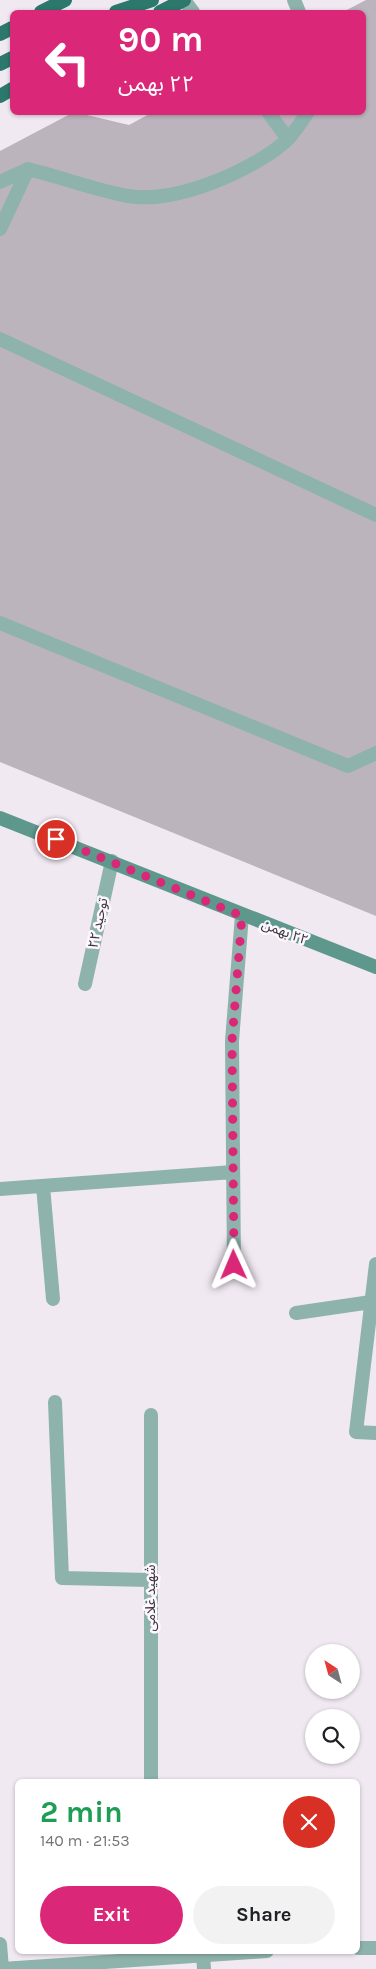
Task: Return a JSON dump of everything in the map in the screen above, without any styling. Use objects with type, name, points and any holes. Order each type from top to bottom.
[{"type":"highway","points":[[45,10],[65,0]]},
{"type":"highway","points":[[122,10],[152,0]]},
{"type":"highway","points":[[164,10],[184,0]]},
{"type":"main road","name":"٢٢ بهمن","points":[[0,818],[112,861],[242,916],[376,967]]},
{"type":"street","points":[[270,115],[288,139]]},
{"type":"street","points":[[0,182],[28,169],[129,196],[170,195],[205,186],[255,162],[288,139],[306,115]]},
{"type":"street","points":[[0,229],[28,169]]},
{"type":"street","points":[[0,339],[376,514]]},
{"type":"street","points":[[0,623],[348,766],[376,753]]},
{"type":"street","name":"توحید ۲۲","points":[[85,984],[112,861]]},
{"type":"street","points":[[234,1265],[232,1041],[242,916]]},
{"type":"street","points":[[0,1189],[232,1172]]},
{"type":"street","points":[[43,1186],[53,1299]]},
{"type":"street","points":[[376,1264],[356,1432],[376,1433]]},
{"type":"street","points":[[296,1313],[371,1302]]},
{"type":"street","points":[[55,1402],[62,1578],[150,1580]]},
{"type":"street","name":"شهید غلامی","points":[[151,1415],[151,1779]]},
{"type":"street","points":[[0,1944],[2,1969],[152,1956],[203,1962],[250,1954]]},
{"type":"street","points":[[360,1948],[376,1948]]},
{"type":"building","points":[[366,0],[376,0],[376,916],[0,762],[0,151],[68,115],[87,115],[129,125],[147,115],[366,115],[366,10],[347,10]]},
{"type":"route","points":[[56,839],[242,916],[232,1041],[234,1265]]}]
